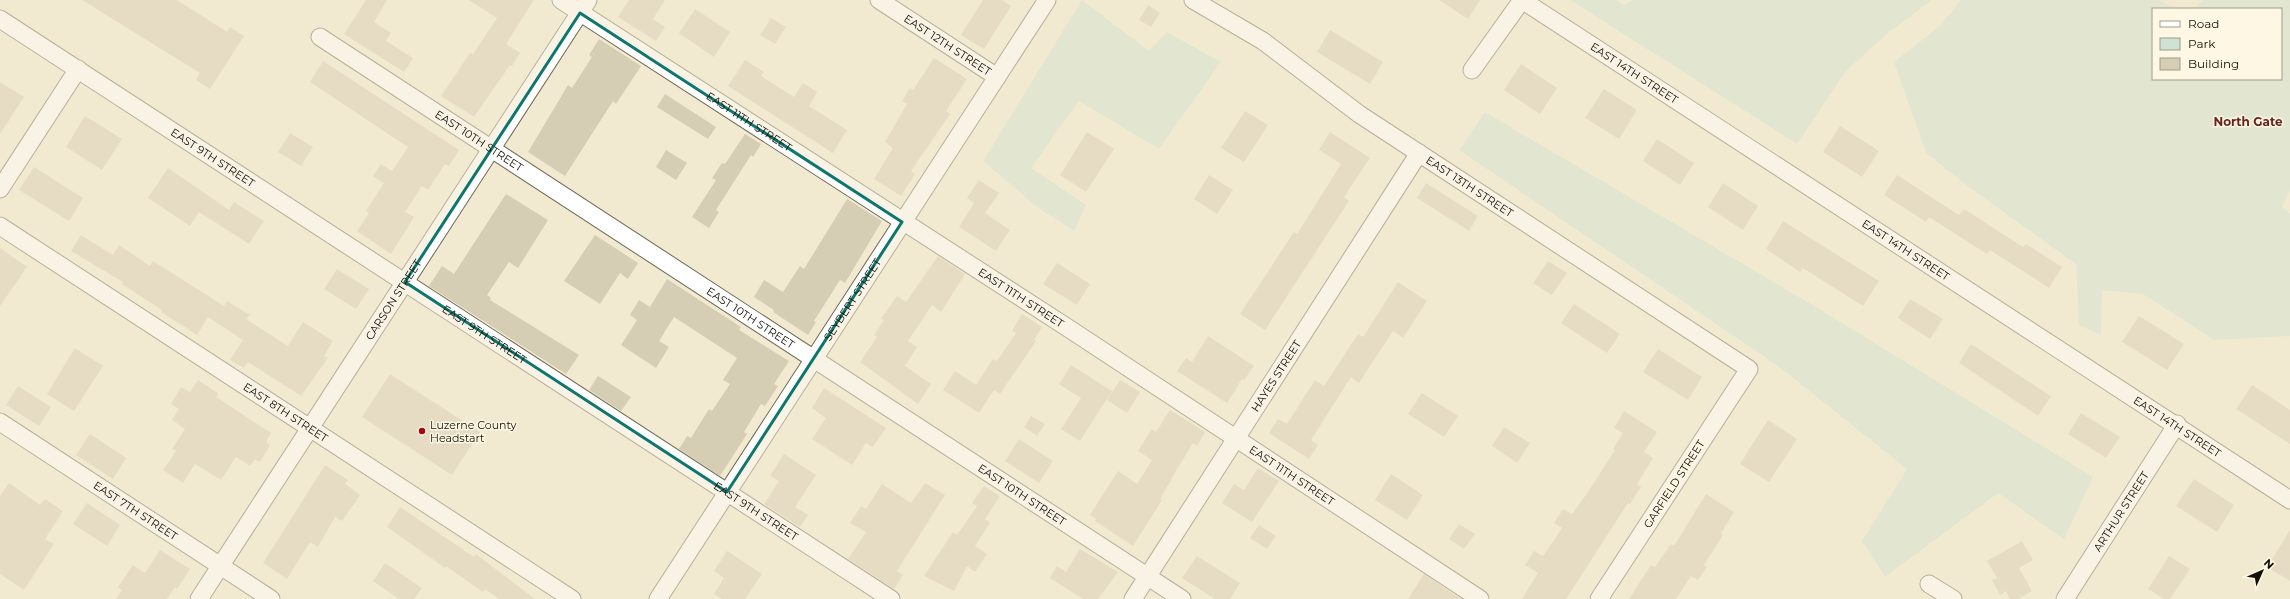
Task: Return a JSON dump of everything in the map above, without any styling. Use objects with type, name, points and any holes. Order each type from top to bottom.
[{"type":"street","name":"EAST 11TH STREET","points":[[561,0],[584,6],[902,222],[1061,324],[1480,599]]},
{"type":"street","name":"EAST 12TH STREET","points":[[879,0],[997,77]]},
{"type":"street","name":"SEYBERT STREET","points":[[658,599],[1047,0]]},
{"type":"street","name":"EAST 13TH STREET","points":[[1193,0],[1263,41],[1359,114],[1749,369]]},
{"type":"street","points":[[1472,70],[1522,0]]},
{"type":"street","name":"EAST 14TH STREET","points":[[1522,0],[2177,424],[2290,500]]},
{"type":"street","name":"CARSON STREET","points":[[199,599],[584,6]]},
{"type":"street","name":"EAST 9TH STREET","points":[[0,19],[890,599]]},
{"type":"street","name":"EAST 10TH STREET","points":[[320,37],[1182,599]]},
{"type":"street","points":[[0,189],[78,69]]},
{"type":"street","name":"HAYES STREET","points":[[1133,599],[1419,153]]},
{"type":"street","name":"EAST 8TH STREET","points":[[0,226],[572,599]]},
{"type":"street","name":"GARFIELD STREET","points":[[1599,599],[1749,369]]},
{"type":"street","name":"EAST 7TH STREET","points":[[0,422],[271,599]]},
{"type":"street","name":"ARTHUR STREET","points":[[2064,599],[2177,424]]},
{"type":"street","points":[[1929,584],[1952,599]]},
{"type":"highlighted area","points":[[580,13],[902,222],[727,492],[405,282]]},
{"type":"green space","points":[[1082,0],[1149,51],[1167,32],[1221,62],[1159,149],[1079,101],[1031,168],[1086,205],[1074,231],[1037,207],[983,161]]},
{"type":"green space","points":[[1570,0],[1617,0],[1624,5],[1632,0],[1932,0],[1887,34],[1845,72],[1797,144]]},
{"type":"green space","points":[[1961,0],[2158,0],[2175,8],[2152,8],[2152,80],[2282,80],[2282,8],[2195,8],[2203,0],[2290,0],[2290,191],[2282,207],[2290,214],[2290,336],[2214,340],[2143,294],[2102,290],[2101,335],[2079,325],[2076,264],[1970,188],[1926,153],[1894,62],[1941,25]]},
{"type":"green space","points":[[1485,112],[1811,304],[2093,477],[2064,539],[1998,493],[1885,577],[1862,541],[1907,469],[1778,366],[1459,150]]},
{"type":"building","points":[[82,0],[177,0],[227,32],[230,27],[244,36],[210,89],[196,80],[200,73]]},
{"type":"building","points":[[366,0],[387,0],[374,22],[391,33],[386,41],[413,58],[404,72],[344,34]]},
{"type":"building","points":[[469,0],[534,0],[506,44],[520,53],[474,117],[441,96],[470,53],[473,54],[497,18]]},
{"type":"building","points":[[629,0],[665,0],[653,19],[665,27],[656,41],[618,17]]},
{"type":"building","points":[[983,0],[1002,0],[1011,6],[984,49],[961,35]]},
{"type":"building","points":[[1439,0],[1480,0],[1468,19]]},
{"type":"building","points":[[1148,5],[1160,13],[1151,27],[1139,20]]},
{"type":"building","points":[[695,9],[730,32],[714,57],[679,33]]},
{"type":"building","points":[[771,18],[786,27],[775,44],[760,35]]},
{"type":"building","points":[[1330,30],[1383,62],[1370,84],[1317,52]]},
{"type":"building","points":[[599,39],[641,66],[616,104],[613,101],[565,176],[528,152],[568,85],[572,88],[592,57],[589,55]]},
{"type":"building","points":[[934,58],[967,79],[946,111],[950,114],[911,171],[915,174],[901,196],[874,179],[893,148],[885,142],[907,104],[902,101],[910,88],[913,90]]},
{"type":"building","points":[[745,60],[764,72],[761,76],[794,97],[803,83],[817,92],[809,106],[847,130],[833,153],[728,86]]},
{"type":"building","points":[[323,61],[459,150],[449,166],[445,164],[428,190],[422,186],[405,212],[414,217],[391,254],[357,231],[369,213],[366,211],[384,183],[373,176],[381,164],[392,171],[408,147],[310,82]]},
{"type":"building","points":[[1521,64],[1557,88],[1540,114],[1504,90]]},
{"type":"building","points":[[0,82],[24,97],[0,134]]},
{"type":"building","points":[[1604,89],[1637,110],[1619,139],[1585,118]]},
{"type":"building","points":[[665,94],[716,127],[708,139],[657,107]]},
{"type":"building","points":[[1245,111],[1268,125],[1244,162],[1221,148]]},
{"type":"building","points":[[85,116],[122,139],[102,170],[66,147]]},
{"type":"building","points":[[1840,126],[1879,151],[1862,177],[1823,152]]},
{"type":"building","points":[[1087,132],[1114,149],[1086,192],[1060,175]]},
{"type":"building","points":[[1330,132],[1370,158],[1344,197],[1349,201],[1265,330],[1240,314],[1294,232],[1297,234],[1341,164],[1319,150]]},
{"type":"building","points":[[290,133],[313,147],[301,166],[278,152]]},
{"type":"building","points":[[745,134],[761,144],[753,157],[751,155],[716,210],[719,212],[709,228],[692,217],[716,180],[712,178],[722,163],[725,164]]},
{"type":"building","points":[[1657,139],[1694,163],[1680,185],[1643,161]]},
{"type":"building","points":[[666,150],[687,163],[676,180],[656,167]]},
{"type":"building","points":[[34,167],[83,198],[69,221],[19,190]]},
{"type":"building","points":[[168,168],[229,210],[234,202],[264,221],[249,244],[199,212],[190,226],[148,198]]},
{"type":"building","points":[[1209,175],[1233,190],[1217,214],[1194,199]]},
{"type":"building","points":[[1897,175],[1959,215],[1964,209],[2023,247],[2026,244],[2062,267],[2049,288],[1990,250],[1987,254],[1929,217],[1926,222],[1884,195]]},
{"type":"building","points":[[979,180],[999,193],[985,213],[1010,230],[996,251],[959,227],[974,203],[967,198]]},
{"type":"building","points":[[1426,183],[1478,216],[1469,231],[1417,198]]},
{"type":"building","points":[[1723,183],[1758,206],[1743,230],[1708,207]]},
{"type":"building","points":[[506,194],[548,220],[518,268],[509,262],[487,295],[491,298],[490,300],[579,355],[566,374],[429,286],[442,266],[454,274]]},
{"type":"building","points":[[847,199],[882,221],[845,283],[840,280],[814,321],[816,322],[808,335],[773,312],[774,310],[754,297],[764,280],[783,292],[800,266],[804,269]]},
{"type":"building","points":[[1783,221],[1879,281],[1863,306],[1803,268],[1800,272],[1766,249]]},
{"type":"building","points":[[81,235],[113,255],[119,245],[150,266],[153,261],[224,306],[227,301],[250,315],[246,319],[288,346],[303,322],[333,341],[324,356],[328,358],[301,396],[248,362],[244,368],[230,360],[243,340],[208,317],[197,335],[161,312],[162,310],[122,284],[123,282],[71,251]]},
{"type":"building","points":[[595,235],[638,263],[628,279],[620,273],[600,304],[564,281]]},
{"type":"building","points":[[0,248],[27,267],[0,306]]},
{"type":"building","points":[[938,256],[965,274],[941,312],[932,305],[908,341],[917,347],[905,366],[931,384],[918,404],[860,362],[877,337],[874,335],[884,320],[881,319],[897,296],[906,302]]},
{"type":"building","points":[[1548,261],[1567,273],[1552,295],[1533,283]]},
{"type":"building","points":[[1057,263],[1090,284],[1077,305],[1043,284]]},
{"type":"building","points":[[337,269],[369,289],[356,309],[324,289]]},
{"type":"building","points":[[667,279],[741,327],[739,330],[789,361],[774,384],[778,386],[765,406],[761,404],[744,432],[747,434],[720,476],[679,449],[687,436],[691,438],[709,409],[712,411],[730,384],[723,380],[737,358],[674,317],[659,341],[669,347],[656,368],[621,345],[637,320],[630,315],[639,300],[650,307]]},
{"type":"building","points":[[1398,282],[1427,301],[1403,338],[1393,331],[1359,383],[1351,377],[1311,440],[1318,445],[1309,459],[1269,433],[1278,419],[1287,424],[1315,380],[1324,386],[1358,334],[1363,337]]},
{"type":"building","points":[[1910,299],[1943,319],[1930,339],[1898,318]]},
{"type":"building","points":[[1574,304],[1620,334],[1607,353],[1561,323]]},
{"type":"building","points":[[1022,314],[1042,327],[1034,340],[1036,341],[1000,394],[994,390],[979,413],[943,390],[955,371],[976,385],[993,359],[997,361],[1016,333],[1012,331]]},
{"type":"building","points":[[2139,316],[2184,344],[2167,370],[2122,342]]},
{"type":"building","points":[[1208,336],[1254,366],[1244,380],[1242,379],[1227,403],[1177,371],[1186,358],[1192,362]]},
{"type":"building","points":[[1971,344],[2051,396],[2038,416],[1959,363]]},
{"type":"building","points":[[75,348],[103,366],[74,411],[47,394]]},
{"type":"building","points":[[1658,349],[1702,377],[1688,400],[1643,372]]},
{"type":"building","points":[[1071,365],[1112,391],[1080,441],[1061,429],[1081,398],[1059,384]]},
{"type":"building","points":[[390,374],[480,432],[452,475],[362,417]]},
{"type":"building","points":[[598,376],[631,397],[621,411],[589,390]]},
{"type":"building","points":[[198,380],[219,394],[216,397],[271,433],[266,442],[270,445],[260,462],[255,459],[250,466],[236,457],[221,480],[195,464],[183,483],[163,470],[176,451],[172,449],[185,429],[172,420],[179,409],[171,404],[181,387],[190,392]]},
{"type":"building","points":[[1120,380],[1140,392],[1127,413],[1107,400]]},
{"type":"building","points":[[2252,385],[2290,410],[2290,444],[2236,409]]},
{"type":"building","points":[[18,386],[51,407],[39,426],[6,405]]},
{"type":"building","points":[[824,388],[886,428],[873,447],[866,443],[852,465],[812,439],[826,418],[812,408]]},
{"type":"building","points":[[1422,393],[1458,416],[1444,437],[1408,414]]},
{"type":"building","points":[[1170,410],[1205,432],[1197,446],[1193,443],[1160,499],[1162,500],[1133,546],[1095,521],[1096,519],[1090,515],[1118,471],[1137,484],[1152,460],[1138,451],[1152,429],[1156,432]]},
{"type":"building","points":[[1624,411],[1657,432],[1644,452],[1653,458],[1637,484],[1641,487],[1630,504],[1628,503],[1566,599],[1522,599],[1538,573],[1525,565],[1534,551],[1543,556],[1562,528],[1554,523],[1563,509],[1572,514],[1615,450],[1613,449],[1623,433],[1614,428]]},
{"type":"building","points":[[2081,413],[2120,437],[2106,458],[2068,434]]},
{"type":"building","points":[[1031,416],[1045,424],[1037,436],[1024,427]]},
{"type":"building","points":[[1768,420],[1797,439],[1769,482],[1740,464]]},
{"type":"building","points":[[1504,427],[1530,443],[1517,463],[1492,446]]},
{"type":"building","points":[[90,434],[126,458],[113,479],[76,455]]},
{"type":"building","points":[[1019,439],[1053,461],[1039,483],[1005,461]]},
{"type":"building","points":[[784,454],[816,475],[795,507],[808,515],[800,527],[764,504],[779,481],[770,476]]},
{"type":"building","points":[[325,465],[348,480],[345,484],[360,495],[342,521],[335,517],[318,547],[310,542],[287,579],[263,563]]},
{"type":"building","points":[[1258,468],[1279,481],[1252,522],[1222,503],[1234,484],[1244,490]]},
{"type":"building","points":[[1391,474],[1423,495],[1407,520],[1375,500]]},
{"type":"building","points":[[2194,479],[2234,505],[2217,532],[2176,506]]},
{"type":"building","points":[[9,483],[40,505],[45,499],[63,511],[45,539],[54,544],[24,590],[0,574],[0,496]]},
{"type":"building","points":[[925,483],[945,495],[897,571],[903,575],[894,589],[848,559],[866,532],[850,523],[861,506],[866,509],[882,484],[911,503]]},
{"type":"building","points":[[984,486],[1000,496],[985,519],[990,523],[975,546],[987,554],[975,572],[967,566],[954,591],[924,576],[953,532],[957,535],[977,506],[972,503]]},
{"type":"building","points":[[1706,494],[1734,512],[1721,533],[1723,535],[1704,565],[1707,567],[1698,580],[1691,576],[1676,599],[1629,599],[1651,565],[1655,567],[1671,544],[1674,546]]},
{"type":"building","points":[[87,503],[120,525],[107,546],[73,524]]},
{"type":"building","points":[[400,507],[474,557],[476,554],[535,599],[499,599],[485,589],[483,592],[446,566],[445,568],[387,527]]},
{"type":"building","points":[[1459,524],[1475,534],[1464,549],[1449,539]]},
{"type":"building","points":[[1259,525],[1276,536],[1267,549],[1250,538]]},
{"type":"building","points":[[2290,530],[2290,581],[2267,567]]},
{"type":"building","points":[[2022,541],[2033,560],[2019,568],[2032,591],[2018,599],[2010,599],[2006,591],[2000,595],[1992,580],[1997,578],[1987,561]]},
{"type":"building","points":[[1080,549],[1118,572],[1098,599],[1083,599],[1050,578],[1057,566],[1066,572]]},
{"type":"building","points":[[160,550],[190,569],[177,589],[175,587],[167,599],[116,599],[122,590],[118,587],[133,565],[145,573]]},
{"type":"building","points":[[727,551],[762,574],[745,599],[722,599],[714,594],[724,578],[714,571]]},
{"type":"building","points":[[1197,556],[1240,583],[1230,599],[1215,599],[1182,578]]},
{"type":"building","points":[[2169,556],[2190,569],[2170,599],[2164,599],[2148,589]]},
{"type":"building","points":[[385,563],[422,588],[414,599],[399,599],[373,581]]},
{"type":"building","points":[[1424,574],[1452,593],[1462,599],[1408,599]]},
{"type":"place","name":"Luzerne County Headstart","points":[[422,431]]},
{"type":"district","name":"North Gate","points":[[2248,122]]}]
